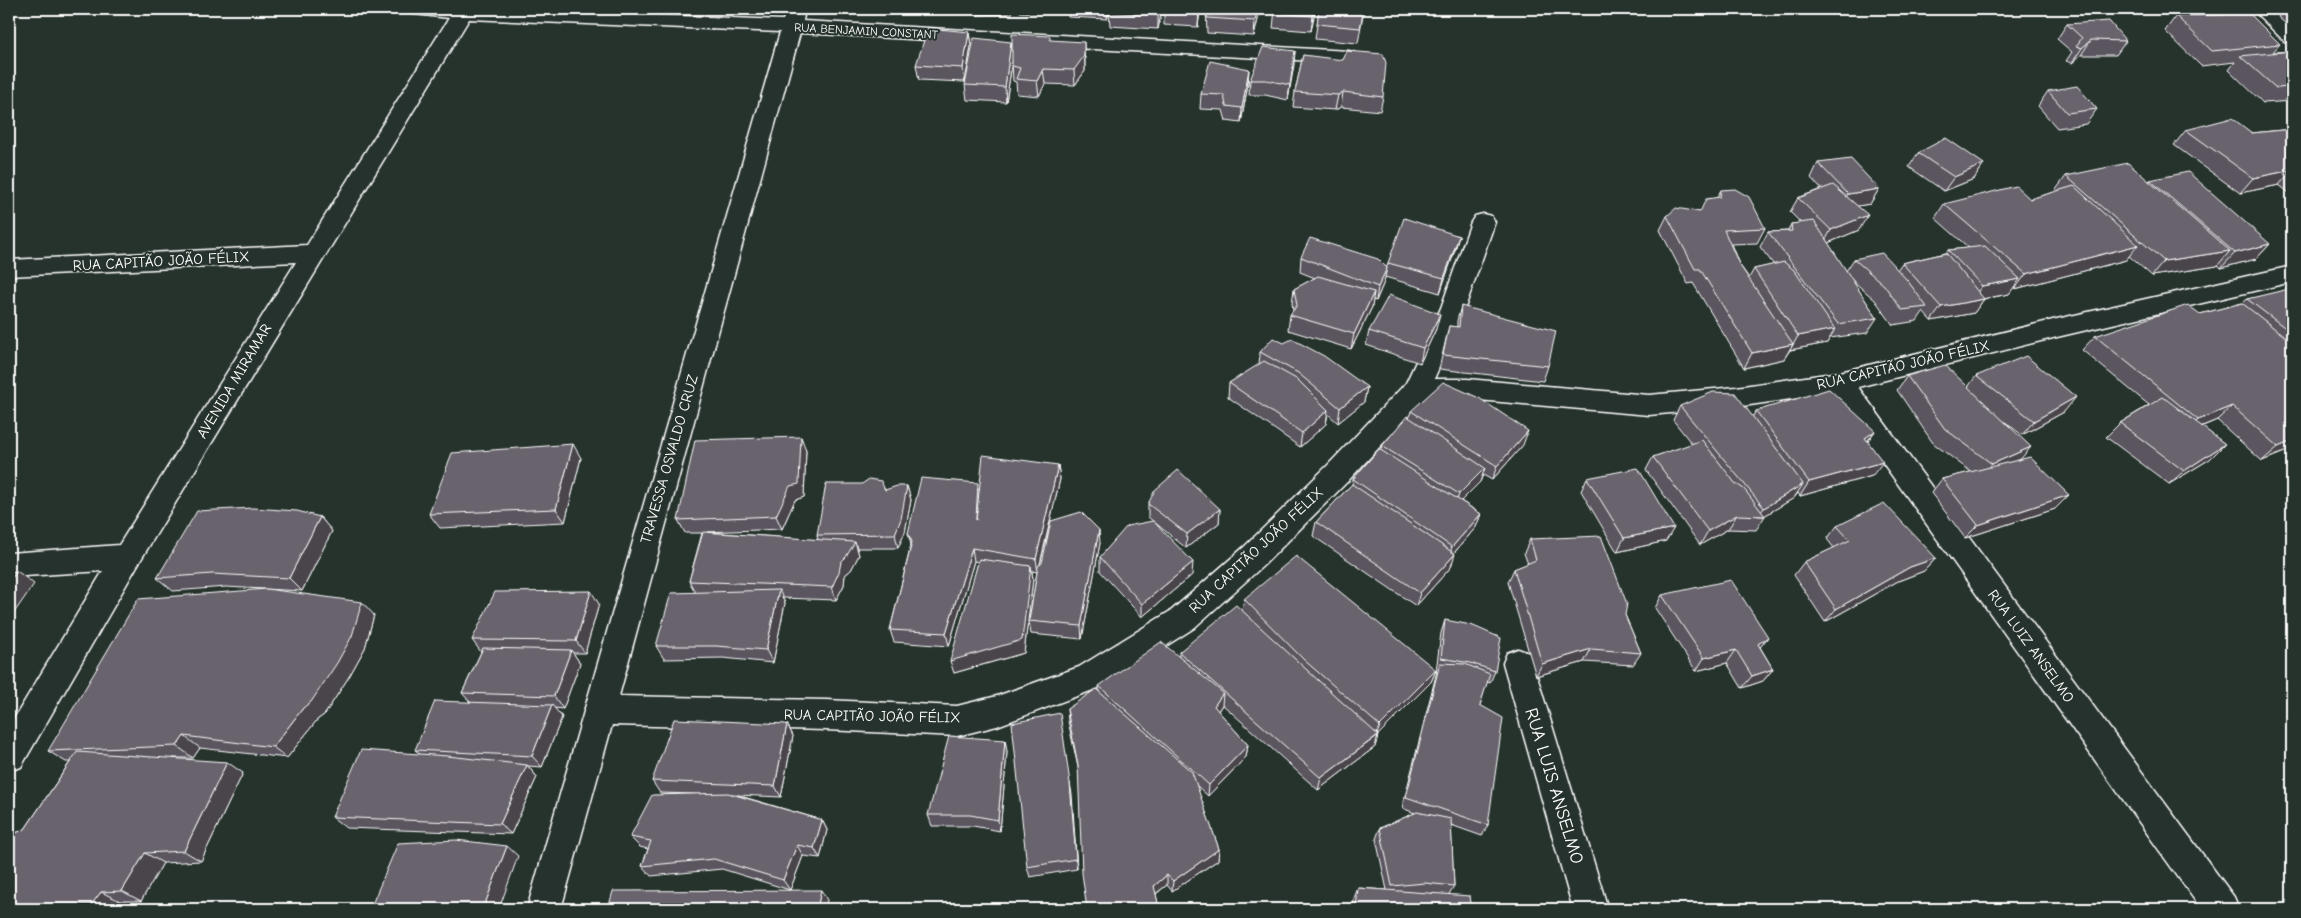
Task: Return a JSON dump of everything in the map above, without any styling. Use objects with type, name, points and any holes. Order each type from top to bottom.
[{"type":"street","name":"RUA BENJAMIN CONSTANT","points":[[413,9],[793,18],[1349,57]]},
{"type":"street","points":[[2262,9],[2292,38]]},
{"type":"street","name":"AVENIDA MIRAMAR","points":[[9,756],[127,557],[312,253],[463,11]]},
{"type":"street","name":"TRAVESSA OSVALDO CRUZ","points":[[544,909],[793,18]]},
{"type":"street","name":"RUA CAPITÃO JOÃO FÉLIX","points":[[599,710],[957,720],[997,711],[1070,686],[1090,677],[1182,619],[1254,556],[1338,473],[1417,389],[1453,308],[1483,222]]},
{"type":"street","name":"RUA CAPITÃO JOÃO FÉLIX","points":[[9,268],[312,253]]},
{"type":"street","name":"RUA CAPITÃO JOÃO FÉLIX","points":[[1417,389],[1467,389],[1649,405],[1689,403],[1840,382],[2057,328],[2292,274]]},
{"type":"street","name":"RUA LUIZ ANSELMO","points":[[1840,382],[2222,909]]},
{"type":"street","points":[[9,564],[127,557]]},
{"type":"street","name":"RUA LUIS ANSELMO","points":[[1518,663],[1591,909]]},
{"type":"building","points":[[1110,9],[1159,9],[1158,15],[1109,12]]},
{"type":"building","points":[[1164,9],[1199,9],[1198,12]]},
{"type":"building","points":[[1207,9],[1258,9],[1255,21],[1207,18]]},
{"type":"building","points":[[1275,9],[1314,9],[1313,16],[1274,13]]},
{"type":"building","points":[[1319,9],[1364,9],[1360,28],[1317,24]]},
{"type":"building","points":[[2250,14],[2280,44],[2212,51],[2176,16]]},
{"type":"building","points":[[2109,21],[2126,41],[2091,40],[2082,48],[2076,46],[2082,38],[2067,24]]},
{"type":"building","points":[[928,28],[969,32],[963,68],[916,65]]},
{"type":"building","points":[[1012,34],[1050,36],[1050,40],[1084,42],[1084,56],[1074,70],[1043,69],[1037,81],[1016,79],[1020,68],[1012,66]]},
{"type":"building","points":[[974,38],[1011,42],[1005,87],[965,85]]},
{"type":"building","points":[[1263,47],[1295,51],[1290,85],[1266,80],[1250,80]]},
{"type":"building","points":[[1347,51],[1383,54],[1386,63],[1383,97],[1343,92],[1338,95],[1295,92],[1303,55],[1343,60]]},
{"type":"building","points":[[2292,51],[2292,87],[2276,88],[2240,56]]},
{"type":"building","points":[[1210,61],[1249,69],[1242,108],[1226,106],[1224,95],[1201,94]]},
{"type":"building","points":[[2077,86],[2097,109],[2067,113],[2048,91]]},
{"type":"building","points":[[2232,118],[2252,133],[2292,129],[2292,170],[2253,178],[2186,130]]},
{"type":"building","points":[[1946,138],[1984,164],[1954,177],[1918,153]]},
{"type":"building","points":[[1851,159],[1879,189],[1848,194],[1818,163]]},
{"type":"building","points":[[2128,163],[2230,251],[2164,261],[2066,176]]},
{"type":"building","points":[[2188,172],[2270,244],[2235,253],[2150,180]]},
{"type":"building","points":[[1833,185],[1868,215],[1831,230],[1798,198]]},
{"type":"building","points":[[2016,186],[2030,199],[2074,186],[2138,245],[2026,274],[1944,204]]},
{"type":"building","points":[[1735,189],[1749,197],[1765,228],[1724,230],[1739,264],[1793,344],[1752,353],[1700,269],[1695,269],[1667,216],[1676,208],[1700,212],[1706,199],[1720,197],[1721,190]]},
{"type":"building","points":[[1404,218],[1459,236],[1444,278],[1388,263]]},
{"type":"building","points":[[1814,221],[1877,318],[1838,324],[1768,232],[1792,231],[1791,224]]},
{"type":"building","points":[[1310,238],[1378,259],[1387,268],[1378,287],[1301,257]]},
{"type":"building","points":[[1985,246],[2020,279],[1982,286],[1948,250]]},
{"type":"building","points":[[1882,253],[1907,280],[1927,307],[1902,310],[1884,285],[1854,259]]},
{"type":"building","points":[[1946,253],[1984,299],[1941,307],[1902,263]]},
{"type":"building","points":[[1784,262],[1794,270],[1835,329],[1798,336],[1754,269]]},
{"type":"building","points":[[1318,276],[1374,292],[1354,334],[1290,315],[1297,305],[1294,289]]},
{"type":"building","points":[[2289,289],[2292,291],[2292,333],[2247,299]]},
{"type":"building","points":[[1389,295],[1440,314],[1423,348],[1369,331]]},
{"type":"building","points":[[2242,303],[2292,342],[2292,441],[2278,447],[2232,406],[2198,420],[2095,336],[2188,305],[2200,314]]},
{"type":"building","points":[[1461,306],[1556,331],[1548,366],[1443,355],[1449,326],[1459,327]]},
{"type":"building","points":[[1273,338],[1284,343],[1292,339],[1324,356],[1367,387],[1340,408],[1298,373],[1260,352]]},
{"type":"building","points":[[2026,356],[2076,397],[2034,421],[1976,376]]},
{"type":"building","points":[[1264,361],[1298,380],[1328,410],[1302,433],[1229,383]]},
{"type":"building","points":[[1945,365],[2031,447],[1992,464],[1945,429],[1907,376]]},
{"type":"building","points":[[1443,382],[1479,398],[1528,431],[1497,466],[1411,411]]},
{"type":"building","points":[[1829,389],[1875,431],[1865,438],[1883,462],[1809,482],[1756,411]]},
{"type":"building","points":[[1713,392],[1735,393],[1803,484],[1764,508],[1680,406]]},
{"type":"building","points":[[2163,397],[2225,444],[2184,471],[2120,423]]},
{"type":"building","points":[[1407,416],[1485,468],[1459,494],[1382,446]]},
{"type":"building","points":[[801,437],[799,484],[790,486],[776,516],[678,520],[695,440]]},
{"type":"building","points":[[1702,440],[1735,483],[1744,489],[1765,516],[1737,515],[1708,531],[1653,457]]},
{"type":"building","points":[[573,444],[556,509],[429,514],[452,453]]},
{"type":"building","points":[[1379,449],[1481,514],[1452,547],[1353,479]]},
{"type":"building","points":[[983,455],[1058,465],[1036,559],[972,548],[946,633],[890,630],[912,542],[908,533],[921,478],[978,483],[976,520]]},
{"type":"building","points":[[2030,457],[2069,495],[1978,525],[1942,479]]},
{"type":"building","points":[[1638,468],[1674,528],[1624,538],[1587,478]]},
{"type":"building","points":[[1178,470],[1220,509],[1187,534],[1148,504],[1155,490]]},
{"type":"building","points":[[869,479],[881,481],[885,490],[897,486],[907,486],[901,519],[895,534],[817,535],[826,484],[862,484]]},
{"type":"building","points":[[1352,484],[1455,554],[1420,593],[1316,522]]},
{"type":"building","points":[[1884,503],[1936,558],[1910,567],[1836,609],[1804,562],[1850,540],[1837,526]]},
{"type":"building","points":[[253,508],[297,511],[320,517],[289,578],[212,574],[157,578],[197,511]]},
{"type":"building","points":[[1081,512],[1099,530],[1081,626],[1029,621],[1038,566],[1042,563],[1051,521]]},
{"type":"building","points":[[1153,521],[1193,562],[1142,604],[1100,557],[1127,526]]},
{"type":"building","points":[[703,532],[855,542],[841,562],[839,572],[832,587],[689,581]]},
{"type":"building","points":[[1601,536],[1627,604],[1625,615],[1641,653],[1591,649],[1542,664],[1514,569],[1536,560],[1530,539]]},
{"type":"building","points":[[1296,556],[1436,670],[1380,726],[1304,660],[1244,599]]},
{"type":"building","points":[[979,559],[1031,566],[1022,640],[950,661]]},
{"type":"building","points":[[17,571],[9,582],[9,572]]},
{"type":"building","points":[[1731,580],[1768,637],[1758,644],[1773,669],[1752,676],[1736,650],[1704,658],[1662,595]]},
{"type":"building","points":[[267,589],[362,602],[352,636],[337,663],[311,702],[303,708],[273,747],[184,736],[177,746],[48,751],[138,599]]},
{"type":"building","points":[[779,590],[766,650],[716,646],[656,646],[671,593]]},
{"type":"building","points":[[591,591],[576,641],[472,640],[495,592]]},
{"type":"building","points":[[1236,605],[1378,735],[1321,778],[1179,652]]},
{"type":"building","points":[[1445,620],[1471,625],[1501,638],[1495,671],[1470,663],[1441,658]]},
{"type":"building","points":[[1161,642],[1223,693],[1214,706],[1248,745],[1209,785],[1099,686]]},
{"type":"building","points":[[483,648],[571,650],[554,696],[462,693]]},
{"type":"building","points":[[1440,663],[1465,664],[1490,674],[1480,705],[1503,718],[1488,825],[1406,797]]},
{"type":"building","points":[[1096,689],[1192,772],[1219,849],[1173,881],[1167,875],[1154,886],[1159,907],[1149,909],[1087,909],[1082,873],[1078,765],[1067,709]]},
{"type":"building","points":[[435,701],[552,705],[532,756],[415,750]]},
{"type":"building","points":[[1060,713],[1070,783],[1076,859],[1027,867],[1012,723]]},
{"type":"building","points":[[674,719],[787,724],[775,786],[652,781]]},
{"type":"building","points":[[949,736],[1005,740],[998,820],[970,815],[928,815]]},
{"type":"building","points":[[361,750],[448,756],[527,765],[500,824],[332,817]]},
{"type":"building","points":[[77,752],[227,762],[184,851],[145,853],[122,891],[101,892],[91,905],[9,905],[9,836],[25,829]]},
{"type":"building","points":[[728,793],[822,820],[814,848],[797,845],[783,880],[714,859],[642,866],[651,841],[630,837],[652,795]]},
{"type":"building","points":[[1417,812],[1451,819],[1454,886],[1425,883],[1392,886],[1380,828]]},
{"type":"building","points":[[456,840],[507,846],[483,909],[370,909],[398,843]]},
{"type":"building","points":[[1358,888],[1470,896],[1472,909],[1356,909]]},
{"type":"building","points":[[821,890],[817,909],[608,909],[613,891]]}]
